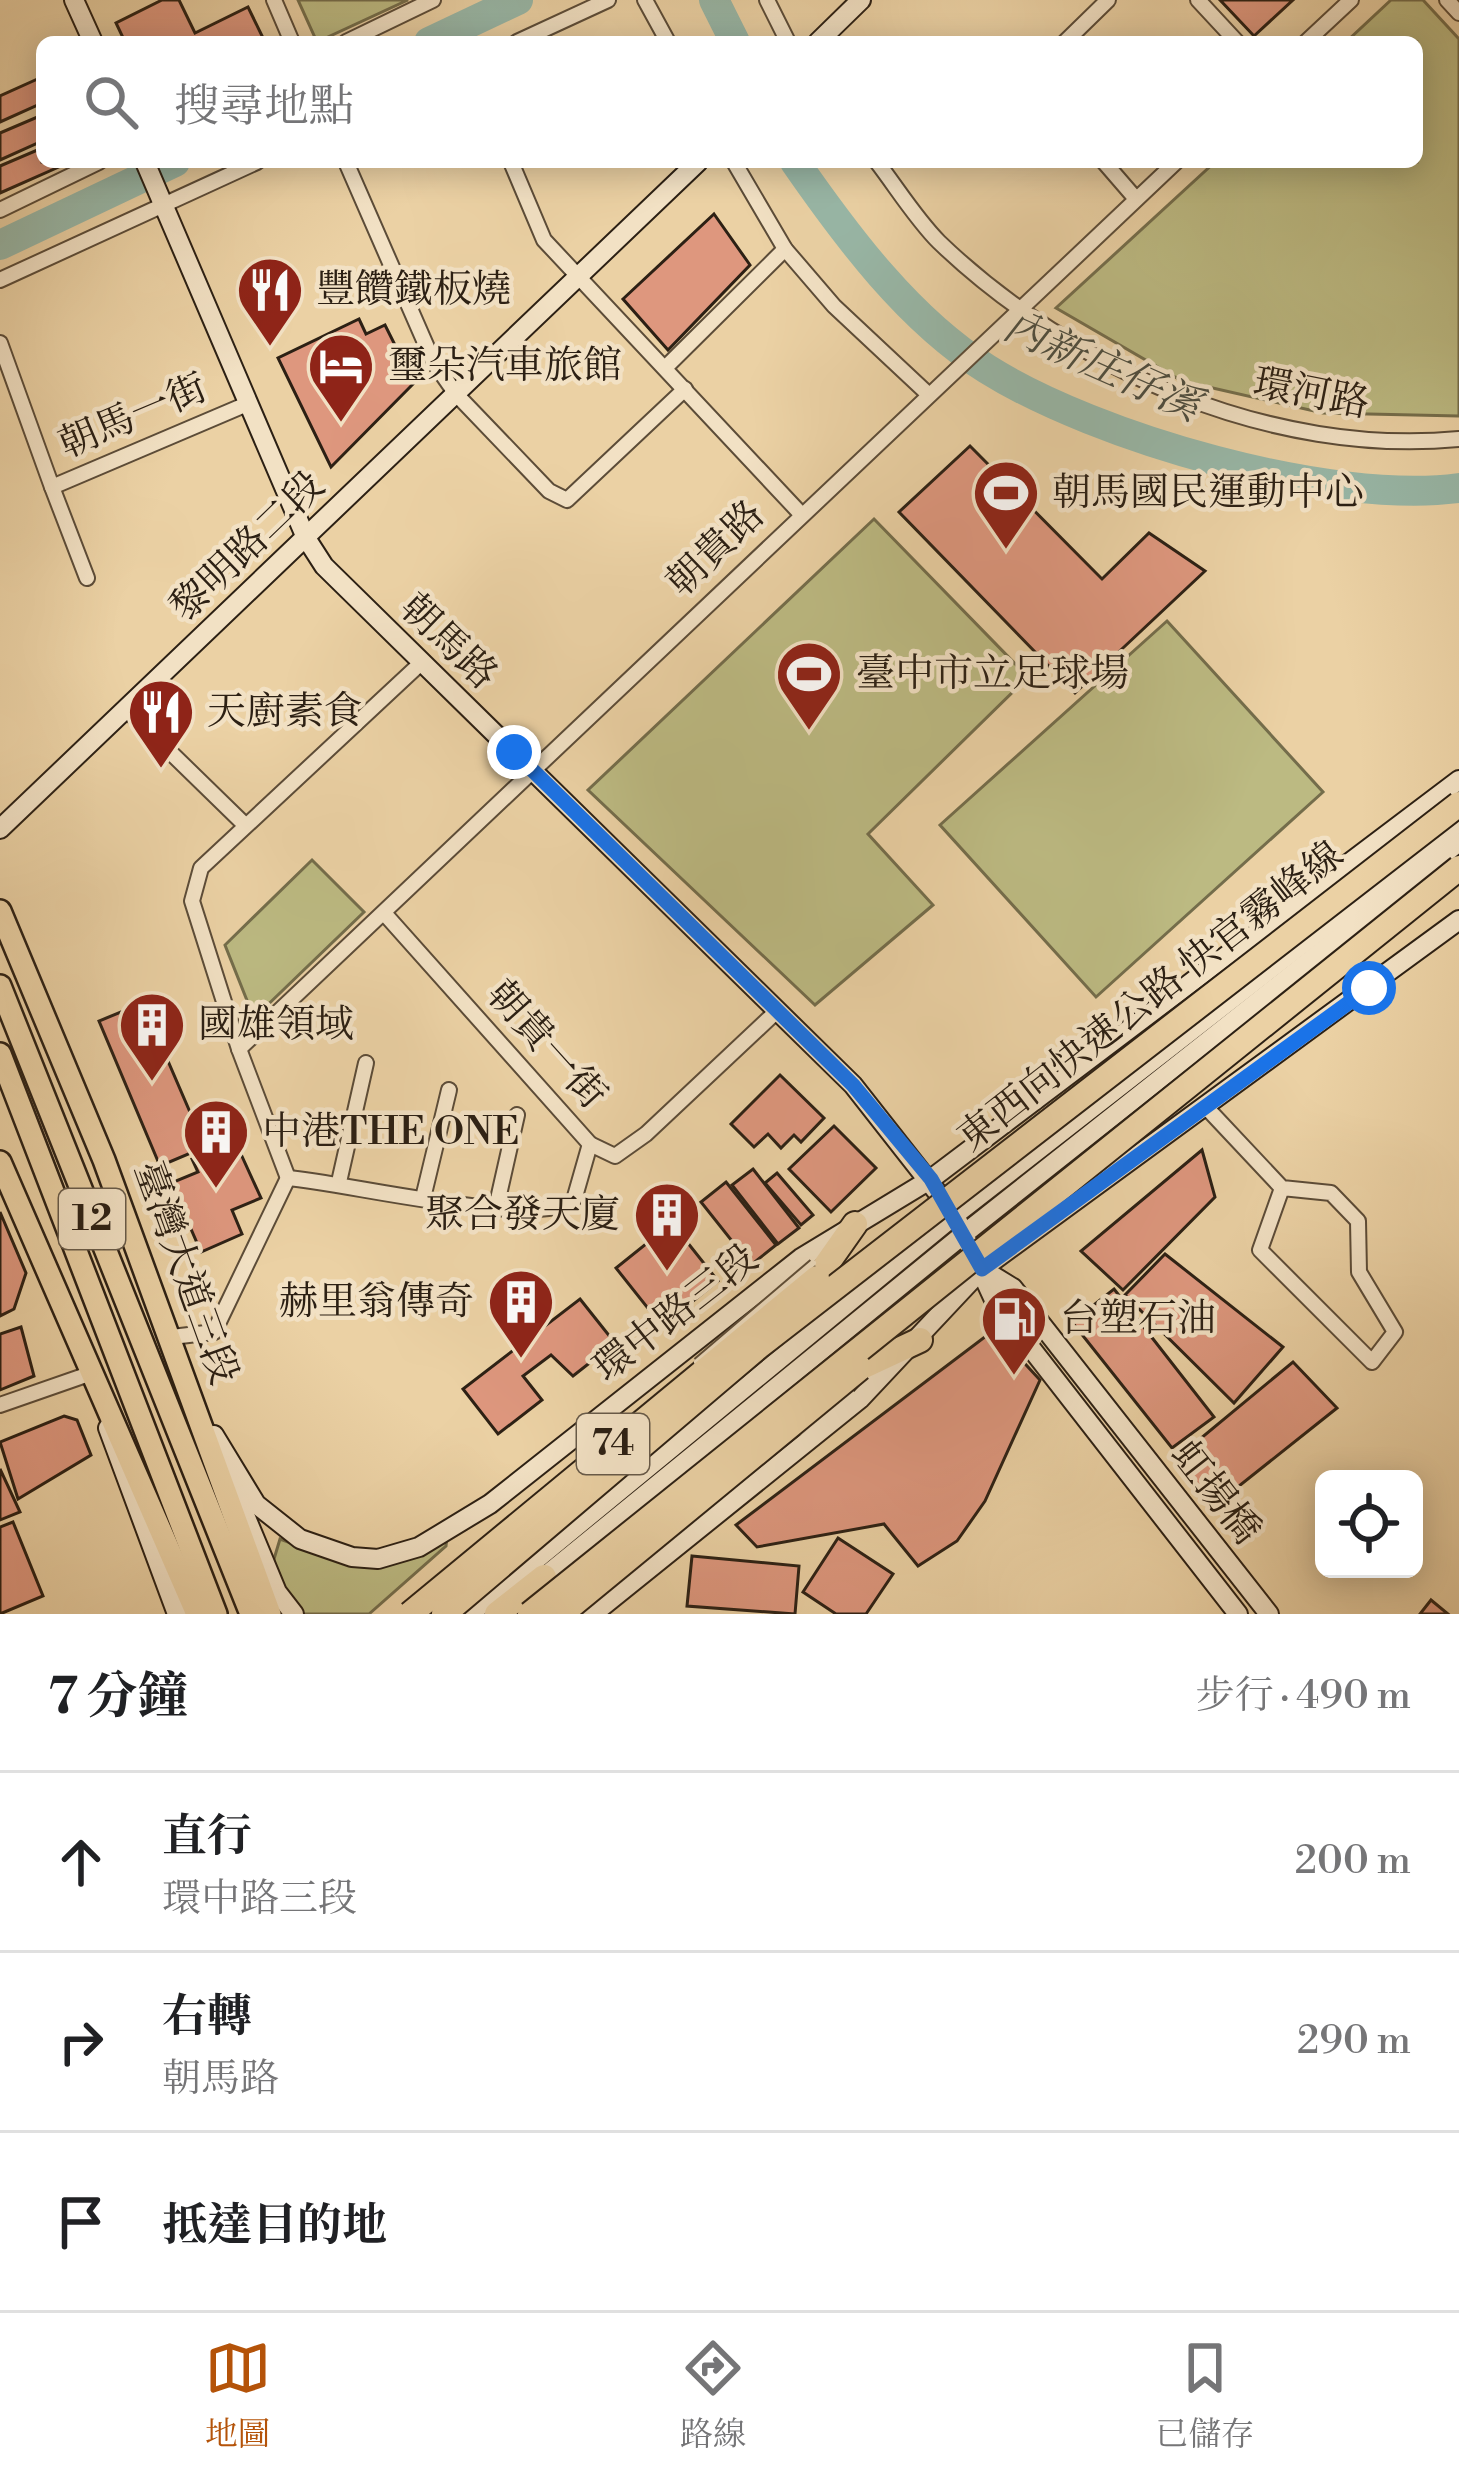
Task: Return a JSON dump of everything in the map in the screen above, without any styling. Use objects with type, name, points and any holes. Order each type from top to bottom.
[{"type":"highway","name":"東西向快速公路 快官霧峰線","points":[[444,1614],[758,1347],[1459,804]]},
{"type":"highway","name":"74","points":[[530,1614],[1459,868]]},
{"type":"highway","name":"74","points":[[406,1614],[815,1270],[855,1224]]},
{"type":"highway","name":"74","points":[[561,1614],[860,1369],[920,1340]]},
{"type":"highway","points":[[497,1614],[538,1569]]},
{"type":"main road","name":"臺灣大道三段","points":[[0,911],[172,1337],[270,1614]]},
{"type":"main road","name":"12","points":[[0,986],[251,1614]]},
{"type":"main road","name":"12","points":[[0,1054],[216,1614]]},
{"type":"main road","name":"12","points":[[0,1162],[193,1614]]},
{"type":"street","points":[[74,0],[90,36]]},
{"type":"street","points":[[274,0],[289,36]]},
{"type":"street","points":[[358,36],[433,0]]},
{"type":"street","points":[[530,36],[608,0]]},
{"type":"street","points":[[645,0],[665,36]]},
{"type":"street","points":[[767,0],[785,36]]},
{"type":"street","points":[[824,36],[861,0]]},
{"type":"street","points":[[1071,36],[1108,0]]},
{"type":"street","points":[[1198,0],[1231,36]]},
{"type":"street","points":[[1312,36],[1351,0]]},
{"type":"street","points":[[1447,0],[1459,13]]},
{"type":"street","points":[[0,210],[87,168]]},
{"type":"street","name":"朝馬路","points":[[148,168],[306,538],[323,566],[853,1085],[931,1179],[960,1224],[994,1302],[1091,1430]]},
{"type":"street","points":[[0,280],[243,168]]},
{"type":"street","points":[[349,168],[433,361],[456,394],[549,491],[567,500],[685,389]]},
{"type":"street","points":[[514,168],[544,240],[800,513]]},
{"type":"street","name":"黎明路二段","points":[[0,829],[692,168]]},
{"type":"street","points":[[738,168],[785,249],[834,306],[928,394]]},
{"type":"street","name":"環河路","points":[[882,168],[938,240],[1019,308],[1170,391],[1243,416],[1347,439],[1459,439]]},
{"type":"street","points":[[1109,168],[1136,199]]},
{"type":"street","points":[[1019,308],[1170,168]]},
{"type":"street","points":[[665,368],[785,249]]},
{"type":"street","name":"朝貴路","points":[[536,772],[800,513],[1019,308]]},
{"type":"street","name":"朝馬一街","points":[[0,343],[52,487],[247,404]]},
{"type":"street","points":[[52,487],[87,578]]},
{"type":"street","points":[[421,663],[201,868],[192,901],[238,1049],[280,1168],[288,1178],[496,1208],[561,1209],[574,1200],[590,1144]]},
{"type":"street","points":[[126,710],[244,824]]},
{"type":"street","points":[[238,1049],[536,772]]},
{"type":"street","name":"環中路三段","points":[[172,1337],[233,1473],[256,1504],[300,1539],[352,1557],[400,1555],[490,1504],[801,1258],[931,1179],[1459,780]]},
{"type":"street","points":[[470,1614],[538,1569],[1459,822]]},
{"type":"street","points":[[960,1224],[1459,842]]},
{"type":"street","name":"朝貴一街","points":[[384,913],[590,1144],[615,1156],[646,1134],[778,1010]]},
{"type":"street","points":[[593,1614],[900,1362],[982,1269],[1459,920]]},
{"type":"street","points":[[339,1182],[366,1063]]},
{"type":"street","points":[[423,1198],[449,1090]]},
{"type":"street","points":[[1205,1106],[1282,1189],[1331,1193],[1358,1220],[1359,1272],[1395,1332],[1372,1363],[1260,1250],[1282,1189]]},
{"type":"street","points":[[496,1208],[517,1115]]},
{"type":"street","points":[[288,1178],[214,1332],[172,1337],[272,1580],[294,1614]]},
{"type":"street","name":"朝馬路","points":[[982,1269],[1013,1288],[1110,1413]]},
{"type":"street","points":[[0,1405],[89,1374]]},
{"type":"street","points":[[102,1406],[177,1614]]},
{"type":"street","name":"虹揚橋","points":[[1110,1413],[1269,1614]]},
{"type":"street","name":"虹揚橋","points":[[1091,1430],[1238,1614]]},
{"type":"street","points":[[490,1504],[576,1614]]},
{"type":"lane","points":[[576,1614],[771,1454],[900,1362]]},
{"type":"shaded area","points":[[298,0],[408,0],[330,36],[314,36]]},
{"type":"shaded area","points":[[1391,0],[1423,0],[1459,39],[1459,416],[1323,413],[1182,381],[1056,308],[1208,168],[1423,168],[1423,36],[1352,36]]},
{"type":"shaded area","name":"臺中市立足球場","points":[[874,519],[1028,677],[868,834],[933,905],[815,1005],[588,790]]},
{"type":"shaded area","points":[[1167,621],[1323,792],[1096,997],[940,825]]},
{"type":"shaded area","points":[[312,860],[364,912],[254,1018],[225,945]]},
{"type":"shaded area","points":[[447,1537],[446,1546],[369,1614],[302,1614],[271,1569],[280,1539],[342,1562]]},
{"type":"building","points":[[162,0],[179,0],[195,33],[248,7],[262,36],[122,36],[116,23]]},
{"type":"building","points":[[1220,0],[1293,0],[1254,36]]},
{"type":"building","points":[[36,80],[36,106],[0,122],[0,96]]},
{"type":"building","points":[[36,118],[36,144],[0,160],[0,133]]},
{"type":"building","points":[[36,151],[36,168],[56,168],[0,193],[0,166]]},
{"type":"building","points":[[714,214],[750,265],[668,350],[623,299]]},
{"type":"building","name":"璽朵汽車旅館","points":[[359,319],[366,334],[385,325],[414,383],[331,467],[278,358]]},
{"type":"building","name":"朝馬國民運動中心","points":[[970,446],[1102,579],[1149,533],[1205,571],[1075,693],[899,512]]},
{"type":"building","name":"國雄領域","points":[[143,1003],[205,1147],[160,1166],[99,1021]]},
{"type":"building","points":[[780,1075],[824,1118],[801,1142],[794,1135],[781,1148],[768,1134],[754,1147],[731,1124]]},
{"type":"building","points":[[834,1126],[876,1168],[831,1212],[789,1169]]},
{"type":"building","name":"中港THE ONE","points":[[235,1141],[261,1198],[232,1210],[242,1234],[201,1252],[171,1183],[198,1172],[192,1159]]},
{"type":"building","points":[[1202,1150],[1215,1197],[1123,1290],[1081,1251]]},
{"type":"building","points":[[753,1169],[799,1228],[778,1244],[732,1185]]},
{"type":"building","points":[[777,1173],[813,1215],[801,1225],[765,1183]]},
{"type":"building","points":[[726,1182],[776,1245],[751,1265],[701,1202]]},
{"type":"building","points":[[0,1212],[26,1273],[14,1309],[0,1316]]},
{"type":"building","name":"聚合發天廈","points":[[672,1223],[718,1281],[662,1326],[616,1268]]},
{"type":"building","points":[[1165,1254],[1283,1347],[1234,1403],[1125,1295]]},
{"type":"building","points":[[1114,1289],[1214,1417],[1172,1448],[1072,1322]]},
{"type":"building","name":"赫里翁傳奇","points":[[580,1299],[615,1343],[573,1376],[551,1355],[523,1376],[542,1400],[498,1434],[463,1389]]},
{"type":"building","points":[[21,1327],[34,1376],[0,1390],[0,1334]]},
{"type":"building","points":[[994,1330],[1040,1380],[985,1501],[957,1541],[918,1566],[884,1524],[757,1547],[736,1525]]},
{"type":"building","points":[[1293,1362],[1337,1408],[1214,1506],[1177,1458]]},
{"type":"building","points":[[64,1416],[77,1420],[91,1455],[18,1499],[0,1442]]},
{"type":"building","points":[[0,1469],[20,1512],[0,1520]]},
{"type":"building","points":[[13,1522],[43,1596],[0,1614],[0,1527]]},
{"type":"building","points":[[838,1538],[893,1574],[866,1614],[836,1614],[803,1592]]},
{"type":"building","points":[[692,1556],[799,1566],[795,1614],[687,1606]]},
{"type":"building","points":[[1431,1600],[1448,1614],[1420,1614]]},
{"type":"waterway","points":[[442,36],[518,0]]},
{"type":"waterway","name":"內新庄仔溪","points":[[714,0],[732,36]]},
{"type":"waterway","points":[[0,245],[162,168]]},
{"type":"waterway","name":"內新庄仔溪","points":[[799,168],[858,248],[931,327],[987,369],[1034,395],[1151,441],[1282,476],[1406,491],[1459,488]]},
{"type":"place","name":"豐饡鐵板燒","points":[[270,349]]},
{"type":"place","name":"璽朵汽車旅館","points":[[341,425]]},
{"type":"place","name":"朝馬國民運動中心","points":[[1006,552]]},
{"type":"place","name":"臺中市立足球場","points":[[809,733]]},
{"type":"place","name":"天廚素食","points":[[161,771]]},
{"type":"place","name":"國雄領域","points":[[152,1084]]},
{"type":"place","name":"中港THE ONE","points":[[216,1191]]},
{"type":"place","name":"聚合發天廈","points":[[667,1274]]},
{"type":"place","name":"赫里翁傳奇","points":[[521,1361]]},
{"type":"place","name":"台塑石油","points":[[1014,1378]]},
{"type":"route","points":[[514,752],[853,1085],[931,1179],[956,1215],[982,1269],[1369,988]]}]
